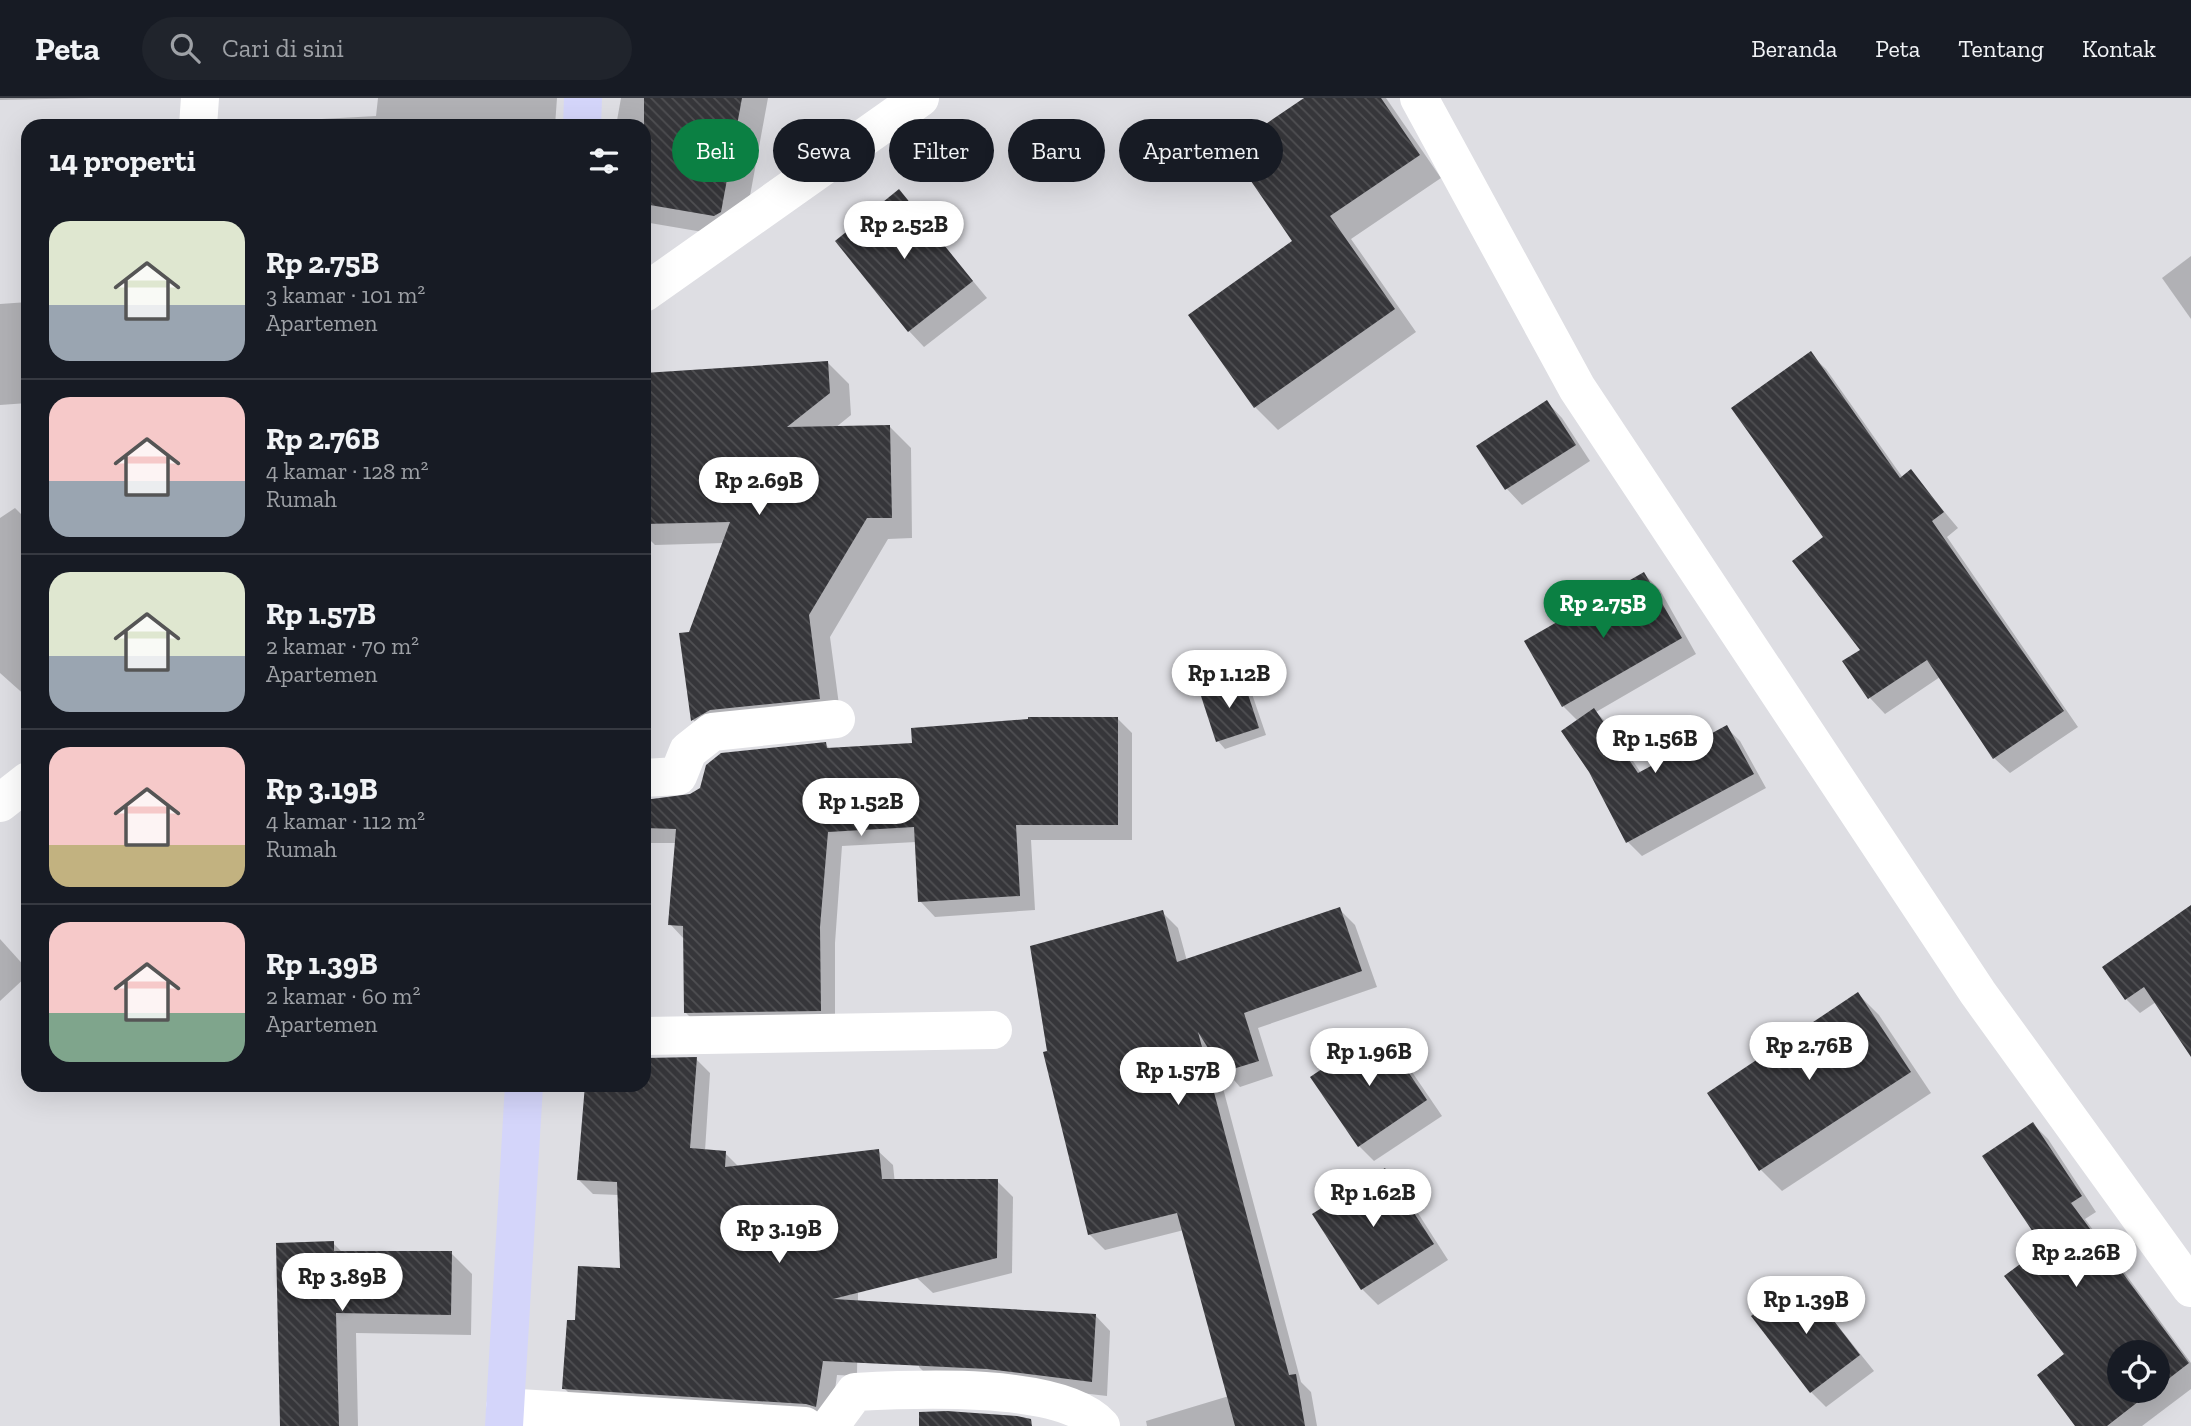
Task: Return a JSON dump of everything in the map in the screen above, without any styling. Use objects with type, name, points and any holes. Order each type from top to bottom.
[{"type":"main road","points":[[582,119],[583,98]]},
{"type":"main road","points":[[505,1416],[524,1092]]},
{"type":"street","points":[[199,119],[201,98]]},
{"type":"street","points":[[651,288],[919,98]]},
{"type":"street","points":[[1419,98],[1577,388],[1978,993],[2191,1288]]},
{"type":"street","points":[[651,778],[678,776],[688,751],[712,732],[836,719]]},
{"type":"street","points":[[0,803],[21,786]]},
{"type":"street","points":[[651,1036],[993,1030]]},
{"type":"street","points":[[830,1426],[855,1392],[937,1388],[1053,1400],[1093,1417],[1101,1426]]},
{"type":"street","points":[[505,1416],[805,1426]]},
{"type":"building","points":[[644,98],[742,98],[738,119],[672,119],[672,182],[727,182],[721,212],[714,216],[651,205],[651,119],[644,119]]},
{"type":"building","points":[[1304,98],[1381,98],[1420,155],[1330,216],[1395,309],[1254,408],[1188,315],[1292,241],[1252,182],[1283,182],[1283,119],[1273,119]]},
{"type":"building","points":[[899,189],[973,281],[908,332],[835,241]]},
{"type":"building","points":[[1811,351],[1900,478],[1911,469],[1944,512],[1932,521],[2064,711],[1993,759],[1927,660],[1868,699],[1842,661],[1860,650],[1792,561],[1823,537],[1731,408]]},
{"type":"building","points":[[828,361],[830,393],[787,427],[890,425],[892,518],[867,518],[809,615],[820,699],[710,710],[691,721],[679,633],[689,632],[730,522],[651,524],[651,373]]},
{"type":"building","points":[[1547,400],[1576,445],[1505,490],[1476,446]]},
{"type":"building","points":[[1644,572],[1682,638],[1562,707],[1524,641]]},
{"type":"building","points":[[1243,679],[1259,728],[1216,742],[1200,693]]},
{"type":"building","points":[[1594,708],[1638,773],[1727,725],[1754,774],[1626,843],[1589,772],[1561,731]]},
{"type":"building","points":[[1118,717],[1118,825],[1016,825],[1020,896],[918,902],[914,827],[828,832],[820,927],[821,1011],[684,1013],[683,926],[668,925],[676,829],[651,828],[651,799],[690,794],[700,788],[706,765],[721,753],[826,742],[827,748],[912,743],[911,728],[1028,719]]},
{"type":"building","points":[[2191,905],[2191,1057],[2144,987],[2125,1000],[2102,967]]},
{"type":"building","points":[[1340,907],[1362,971],[1244,1013],[1259,1061],[1223,1072],[1198,1032],[1289,1375],[1296,1374],[1305,1426],[1235,1426],[1177,1213],[1088,1235],[1043,1052],[1047,1051],[1030,946],[1163,910],[1177,962]]},
{"type":"building","points":[[1858,992],[1911,1072],[1759,1171],[1707,1093]]},
{"type":"building","points":[[1380,1030],[1427,1100],[1358,1147],[1310,1077]]},
{"type":"building","points":[[697,1057],[690,1148],[726,1151],[725,1167],[879,1149],[882,1179],[998,1179],[997,1258],[833,1299],[1096,1314],[1092,1382],[987,1369],[823,1361],[816,1407],[806,1404],[562,1389],[567,1320],[575,1320],[578,1266],[620,1268],[617,1182],[577,1180],[584,1092],[651,1092],[651,1058]]},
{"type":"building","points":[[2033,1122],[2082,1196],[2071,1203],[2189,1363],[2170,1378],[2170,1340],[2107,1340],[2107,1403],[2137,1403],[2107,1426],[2075,1426],[2037,1375],[2064,1354],[2004,1276],[2043,1247],[1982,1156]]},
{"type":"building","points":[[1385,1168],[1434,1244],[1361,1290],[1312,1214]]},
{"type":"building","points":[[334,1241],[334,1251],[452,1251],[451,1315],[336,1313],[339,1426],[280,1426],[276,1243]]},
{"type":"building","points":[[1801,1278],[1860,1355],[1810,1393],[1751,1316]]},
{"type":"building","points":[[947,1411],[1017,1416],[1031,1419],[1032,1426],[919,1426],[919,1412]]}]
